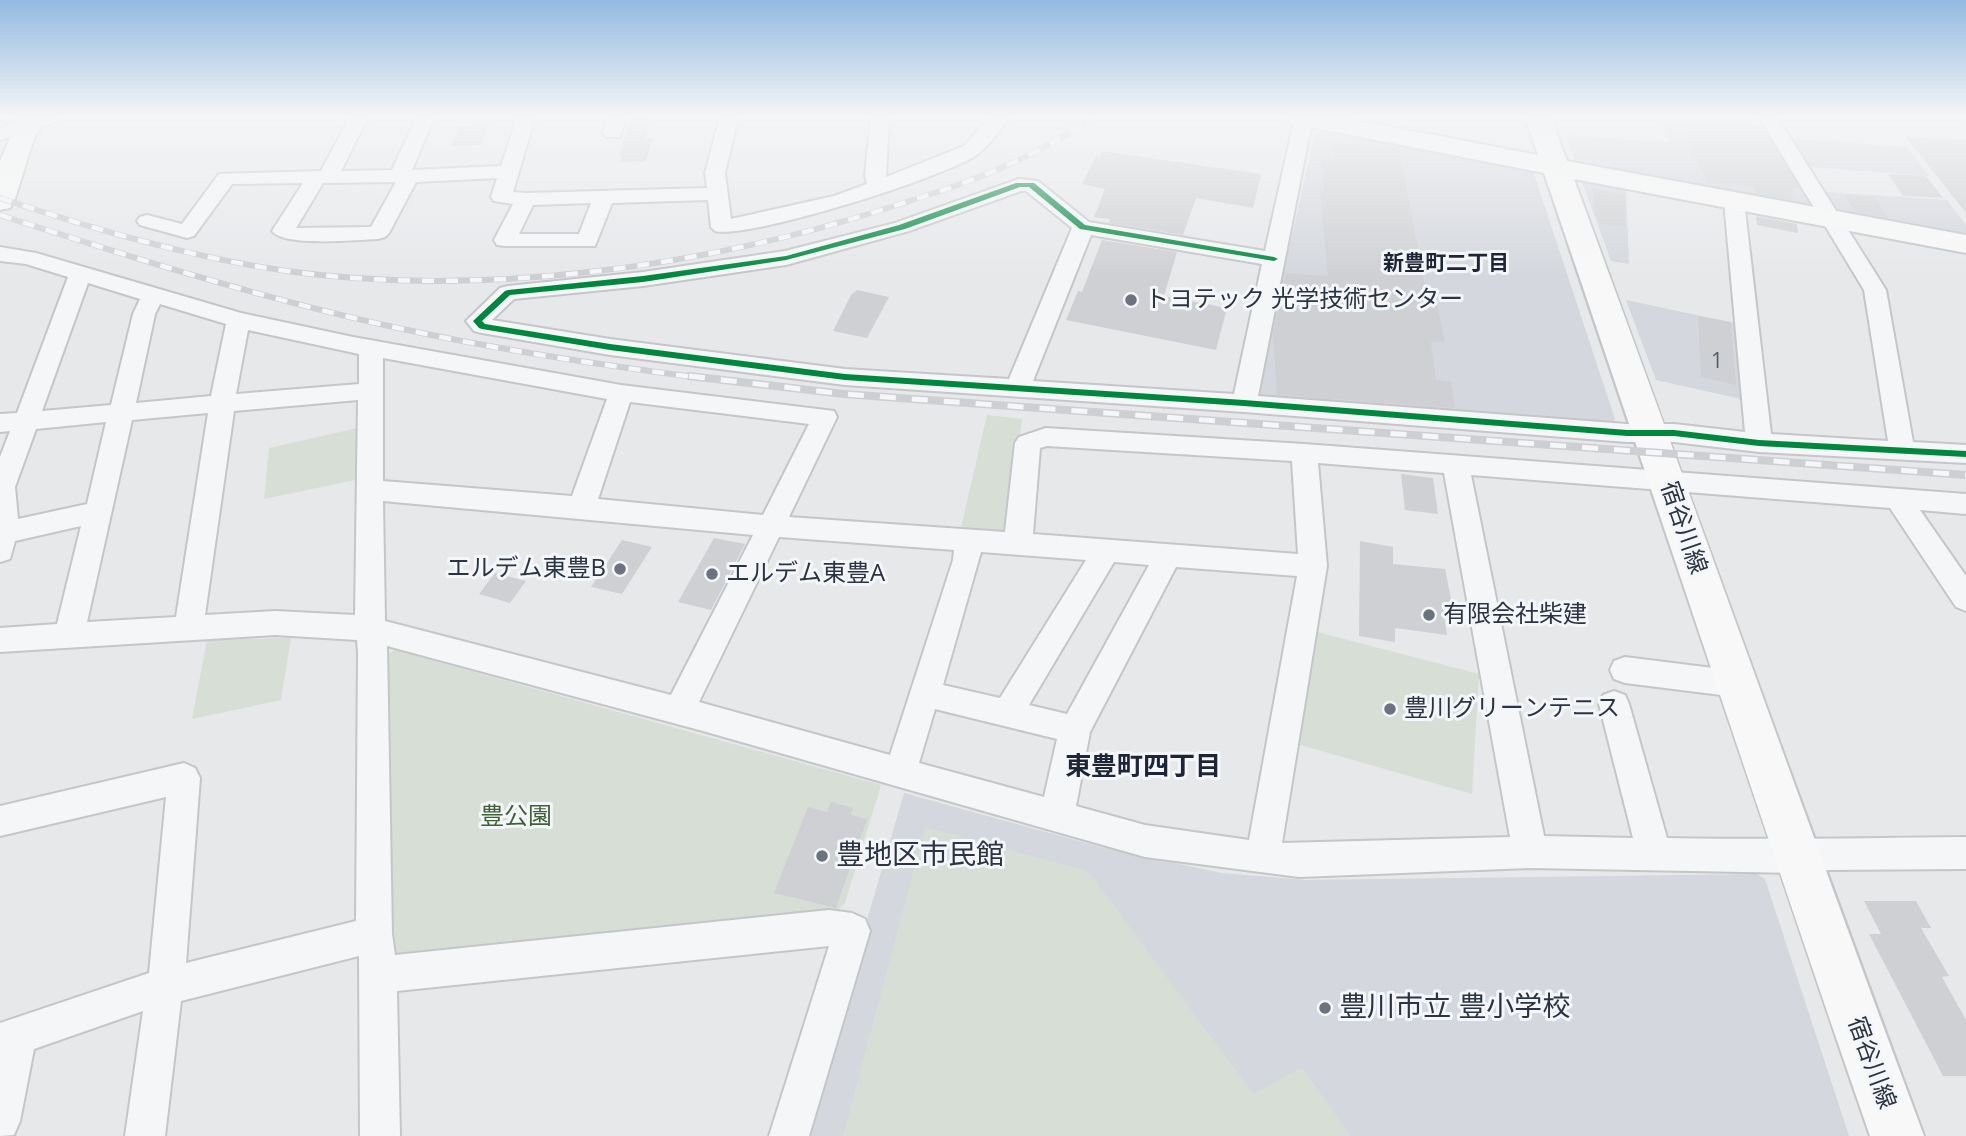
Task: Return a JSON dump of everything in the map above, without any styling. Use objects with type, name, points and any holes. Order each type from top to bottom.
[{"type":"main road","points":[[0,201],[10,170]]},
{"type":"main road","name":"宿谷川線","points":[[1557,170],[1897,1136]]},
{"type":"main road","points":[[1572,170],[1966,244]]},
{"type":"street","points":[[326,170],[283,231],[292,234],[378,233],[407,170]]},
{"type":"street","points":[[510,170],[501,197],[526,199],[717,194]]},
{"type":"street","points":[[716,170],[722,227],[751,223],[841,200],[924,170]]},
{"type":"street","points":[[875,170],[878,186]]},
{"type":"street","points":[[1244,403],[1292,170]]},
{"type":"street","points":[[1802,170],[1875,290],[1902,450]]},
{"type":"street","points":[[147,221],[187,232],[226,178],[509,173]]},
{"type":"street","points":[[1274,259],[1083,227],[1031,185],[1019,185],[902,227],[786,258],[643,279],[508,293],[477,321],[482,326],[610,347],[845,377],[1674,433],[1759,443],[1966,454]]},
{"type":"street","points":[[526,199],[505,240],[587,241],[604,197]]},
{"type":"street","points":[[1734,201],[1759,443]]},
{"type":"street","points":[[1017,390],[1083,227]]},
{"type":"street","points":[[0,254],[28,258],[238,320],[371,348],[621,393],[825,417],[679,711]]},
{"type":"street","points":[[80,274],[12,422],[2,486],[2,542],[96,512]]},
{"type":"street","points":[[68,637],[144,314],[153,296]]},
{"type":"street","points":[[189,628],[238,320]]},
{"type":"street","points":[[371,348],[369,609],[372,630],[374,934],[379,975],[380,1136]]},
{"type":"street","points":[[12,422],[369,391]]},
{"type":"street","points":[[582,507],[621,393]]},
{"type":"street","points":[[1018,543],[1028,443],[1045,437],[1304,453],[1966,504]]},
{"type":"street","points":[[1264,858],[1313,566],[1304,453]]},
{"type":"street","points":[[1456,466],[1530,852]]},
{"type":"street","points":[[369,490],[968,541],[1313,566]]},
{"type":"street","points":[[1898,499],[1966,599]]},
{"type":"street","points":[[900,772],[967,559],[968,541]]},
{"type":"street","points":[[1007,714],[1106,551]]},
{"type":"street","points":[[1059,819],[1060,791],[1075,730],[1168,556]]},
{"type":"street","points":[[0,640],[275,623],[341,625],[372,630],[679,711],[1145,841],[1264,858],[1299,861],[1530,852],[1797,857],[1830,854],[1966,853]]},
{"type":"street","points":[[1625,670],[1737,684]]},
{"type":"street","points":[[926,694],[1075,730]]},
{"type":"street","points":[[1614,704],[1654,855]]},
{"type":"street","points":[[0,821],[184,778],[164,987],[145,1136]]},
{"type":"street","points":[[379,975],[829,929],[852,931],[789,1136]]},
{"type":"street","points":[[0,1121],[8,1039],[133,995],[374,934]]},
{"type":"shaded area","points":[[1307,170],[1531,170],[1615,419],[1610,426],[1263,397],[1256,391]]},
{"type":"shaded area","points":[[1603,170],[1790,170],[1812,205],[1805,209]]},
{"type":"shaded area","points":[[1850,170],[1924,170],[1929,176]]},
{"type":"shaded area","points":[[1587,180],[1626,188],[1629,264],[1611,261],[1582,182]]},
{"type":"shaded area","points":[[1827,192],[1947,200],[1966,225],[1966,239],[1847,216],[1838,211]]},
{"type":"shaded area","points":[[1626,300],[1734,323],[1741,399],[1656,380]]},
{"type":"shaded area","name":"豊川市立 豊小学校","points":[[904,793],[1104,848],[1222,873],[1306,880],[1757,874],[1765,879],[1849,1136],[804,1136]]},
{"type":"green space","points":[[987,415],[1022,419],[1009,529],[1000,535],[960,532]]},
{"type":"green space","points":[[358,428],[360,479],[264,499],[269,448]]},
{"type":"green space","name":"豊川グリーンテニス","points":[[1317,632],[1479,674],[1472,794],[1297,744]]},
{"type":"green space","points":[[291,638],[281,700],[192,719],[207,640]]},
{"type":"green space","name":"豊公園","points":[[395,650],[881,785],[845,903],[832,916],[401,959],[389,950],[383,657]]},
{"type":"green space","points":[[925,827],[1088,871],[1254,1094],[1302,1067],[1351,1136],[843,1136]]},
{"type":"building","points":[[1089,170],[1233,170],[1261,174],[1253,208],[1196,198],[1183,235],[1109,223],[1110,219],[1094,217],[1105,189],[1082,184]]},
{"type":"building","points":[[1322,170],[1403,170],[1427,298],[1436,299],[1445,342],[1431,342],[1436,380],[1451,382],[1455,408],[1277,395],[1273,333],[1286,273],[1328,276],[1320,190],[1324,191]]},
{"type":"building","points":[[1702,170],[1788,170],[1799,188],[1791,188],[1793,200],[1754,193],[1754,186],[1708,183]]},
{"type":"building","points":[[1932,170],[1966,170],[1966,213]]},
{"type":"building","points":[[1888,174],[1926,176],[1943,198],[1903,196]]},
{"type":"building","points":[[1593,189],[1625,195],[1625,228],[1599,223]]},
{"type":"building","points":[[1844,195],[1874,197],[1889,218],[1856,212]]},
{"type":"building","points":[[1756,216],[1797,224],[1798,233],[1757,225]]},
{"type":"building","name":"トヨテック 光学技術センター","points":[[1102,240],[1177,252],[1164,296],[1227,308],[1216,350],[1066,320],[1078,291],[1082,292]]},
{"type":"building","points":[[857,290],[889,297],[867,338],[833,331],[851,295]]},
{"type":"building","points":[[1698,316],[1731,322],[1736,385],[1701,377]]},
{"type":"building","points":[[1401,474],[1433,478],[1438,514],[1405,510]]},
{"type":"building","name":"エルデム東豊A","points":[[714,538],[745,544],[711,610],[678,602]]},
{"type":"building","name":"エルデム東豊B","points":[[622,540],[652,547],[622,594],[591,587]]},
{"type":"building","points":[[1360,541],[1393,547],[1393,564],[1445,569],[1455,618],[1444,616],[1447,635],[1395,628],[1395,642],[1359,636]]},
{"type":"building","points":[[495,573],[526,581],[510,603],[479,594]]},
{"type":"building","name":"豊地区市民館","points":[[831,802],[853,808],[851,815],[867,819],[836,908],[774,893],[808,807],[827,812]]},
{"type":"building","points":[[1864,901],[1916,901],[1931,928],[1921,928],[1949,976],[1942,977],[1966,1020],[1966,1076],[1943,1076],[1869,934],[1881,934]]},
{"type":"railway","points":[[0,198],[142,241],[250,265],[362,278],[438,281],[594,272],[747,246],[925,196],[995,170]]},
{"type":"railway","points":[[0,215],[198,276],[348,317],[512,350],[702,378]]},
{"type":"railway","points":[[689,376],[844,394],[1966,475]]},
{"type":"cycle path","points":[[1274,259],[1083,227],[1031,185],[1019,185],[902,227],[786,258],[643,279],[508,293],[477,321],[482,326],[610,347],[845,377],[1244,403],[1627,433],[1674,433],[1759,443],[1966,454]]},
{"type":"place","name":"トヨテック 光学技術センター","points":[[1131,300]]},
{"type":"place","name":"エルデム東豊B","points":[[620,569]]},
{"type":"place","name":"エルデム東豊A","points":[[712,574]]},
{"type":"place","name":"有限会社柴建","points":[[1429,615]]},
{"type":"place","name":"豊川グリーンテニス","points":[[1390,709]]},
{"type":"place","name":"豊地区市民館","points":[[822,856]]},
{"type":"place","name":"豊川市立 豊小学校","points":[[1325,1008]]},
{"type":"district","name":"新豊町二丁目","points":[[1446,264]]},
{"type":"district","name":"東豊町四丁目","points":[[1143,768]]}]
